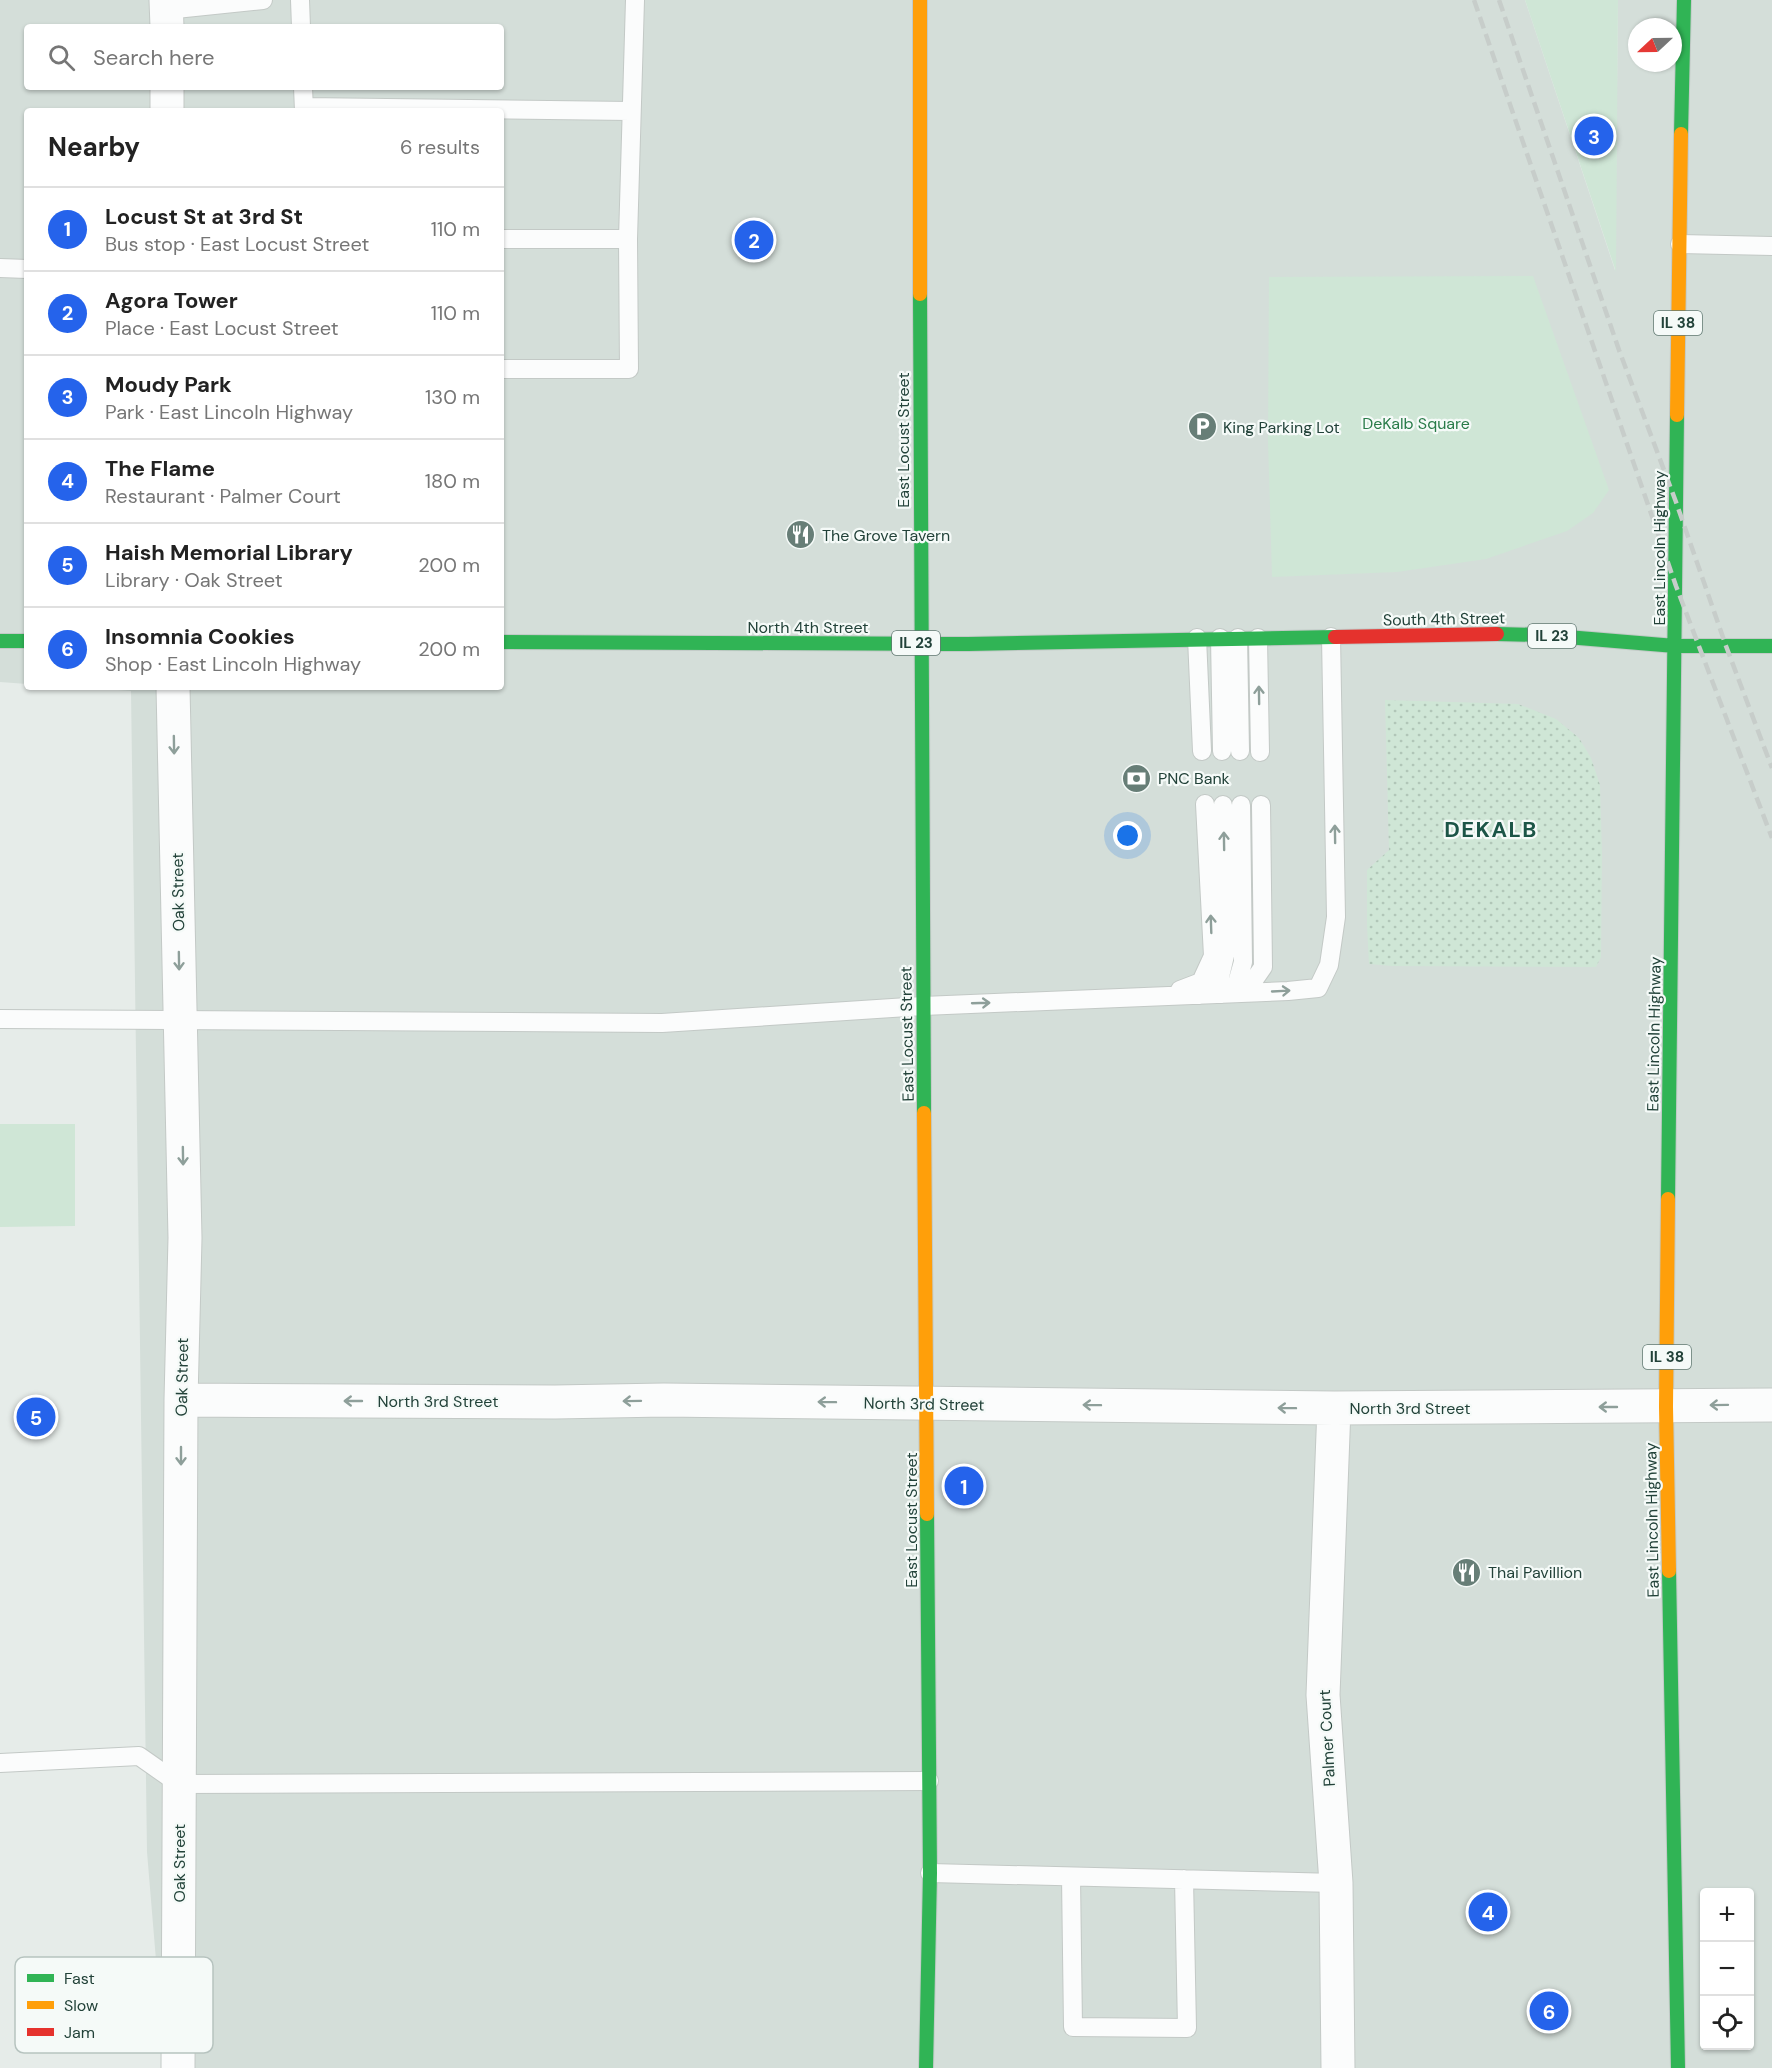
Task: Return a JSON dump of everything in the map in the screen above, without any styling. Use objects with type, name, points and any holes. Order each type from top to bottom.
[{"type":"main road","name":"East Locust Street","points":[[920,0],[923,1006],[930,1873],[926,2068]]},
{"type":"main road","name":"East Lincoln Highway","points":[[1678,2068],[1666,1407],[1684,0]]},
{"type":"main road","name":"South 4th Street","points":[[1331,637],[1533,634],[1675,645],[1772,646]]},
{"type":"main road","name":"North 4th Street","points":[[504,642],[922,644],[1331,637]]},
{"type":"main road","points":[[0,641],[24,641]]},
{"type":"street","points":[[167,90],[167,108]]},
{"type":"street","name":"Oak Street","points":[[173,690],[185,1238],[181,1400],[178,1957]]},
{"type":"street","name":"North 3rd Street","points":[[181,1400],[543,1402],[664,1400],[1334,1408],[1772,1405]]},
{"type":"street","name":"Palmer Court","points":[[1334,1408],[1323,1695],[1336,1883],[1338,2068]]},
{"type":"street","name":"Oak Street","points":[[178,2053],[178,2068]]},
{"type":"lane","points":[[166,12],[263,0]]},
{"type":"lane","points":[[300,0],[301,24]]},
{"type":"lane","points":[[504,369],[629,369],[630,111],[635,0]]},
{"type":"lane","points":[[303,90],[304,108]]},
{"type":"lane","points":[[504,110],[630,111]]},
{"type":"lane","points":[[504,239],[628,239]]},
{"type":"lane","points":[[1680,244],[1772,246]]},
{"type":"lane","points":[[0,268],[24,269]]},
{"type":"lane","points":[[0,1019],[662,1023],[923,1006],[1318,988],[1329,965],[1336,917],[1331,637]]},
{"type":"lane","points":[[1197,638],[1202,751]]},
{"type":"lane","points":[[1229,638],[1231,751]]},
{"type":"lane","points":[[1258,638],[1260,752]]},
{"type":"lane","points":[[1222,994],[1237,983],[1243,962],[1223,804]]},
{"type":"lane","points":[[1164,996],[1201,982],[1213,956],[1223,804]]},
{"type":"lane","points":[[1200,995],[1219,981],[1226,951],[1223,804]]},
{"type":"lane","points":[[1245,993],[1263,967],[1261,805]]},
{"type":"lane","points":[[0,1763],[139,1756],[179,1784],[929,1781]]},
{"type":"lane","points":[[930,1873],[1336,1883]]},
{"type":"lane","points":[[1071,1877],[1073,2026],[1186,2028],[1184,1879]]},
{"type":"shaded area","points":[[0,0],[1525,0],[1615,270],[1618,0],[1772,0],[1772,2068],[165,2068],[164,2053],[213,2053],[213,1957],[156,1957],[147,1852],[131,691],[118,690],[504,690],[504,108],[24,108],[24,684],[0,682]]},
{"type":"green space","points":[[1525,0],[1618,0],[1616,272]]},
{"type":"green space","name":"DeKalb Square","points":[[1533,276],[1609,490],[1593,513],[1567,531],[1486,559],[1397,572],[1272,577],[1268,441],[1269,277]]},
{"type":"green space","points":[[1385,700],[1518,704],[1556,719],[1579,738],[1591,758],[1600,785],[1601,957],[1596,967],[1369,964],[1367,870],[1389,850]]},
{"type":"green space","points":[[0,1124],[75,1124],[75,1226],[0,1227]]},
{"type":"railway","points":[[1474,0],[1676,586],[1772,838]]},
{"type":"railway","points":[[1499,0],[1619,350],[1772,768]]},
{"type":"traffic: fast","points":[[1681,134],[1684,0]]},
{"type":"traffic: fast","points":[[920,294],[924,1113]]},
{"type":"traffic: fast","points":[[1668,1199],[1677,415]]},
{"type":"traffic: fast","points":[[1497,634],[1543,635],[1675,646],[1772,646]]},
{"type":"traffic: fast","points":[[504,642],[968,644],[1335,637]]},
{"type":"traffic: fast","points":[[0,641],[24,641]]},
{"type":"traffic: fast","points":[[926,2068],[930,1873],[927,1514]]},
{"type":"traffic: fast","points":[[1669,1571],[1678,2068]]},
{"type":"traffic: slow","points":[[920,0],[920,294]]},
{"type":"traffic: slow","points":[[1677,415],[1681,134]]},
{"type":"traffic: slow","points":[[924,1113],[927,1514]]},
{"type":"traffic: slow","points":[[1668,1199],[1666,1407],[1669,1571]]},
{"type":"traffic: jam","points":[[1335,637],[1497,634]]},
{"type":"place","name":"Moudy Park","points":[[1594,136]]},
{"type":"place","name":"Agora Tower","points":[[754,240]]},
{"type":"place","name":"King Parking Lot","points":[[1202,427]]},
{"type":"place","name":"The Grove Tavern","points":[[801,535]]},
{"type":"place","name":"PNC Bank","points":[[1137,778]]},
{"type":"place","name":"Haish Memorial Library","points":[[36,1417]]},
{"type":"place","name":"Locust St at 3rd St","points":[[964,1486]]},
{"type":"place","name":"Thai Pavillion","points":[[1467,1572]]},
{"type":"place","name":"The Flame","points":[[1488,1912]]},
{"type":"place","name":"Insomnia Cookies","points":[[1549,2011]]},
{"type":"district","name":"DEKALB","points":[[1491,829]]}]
